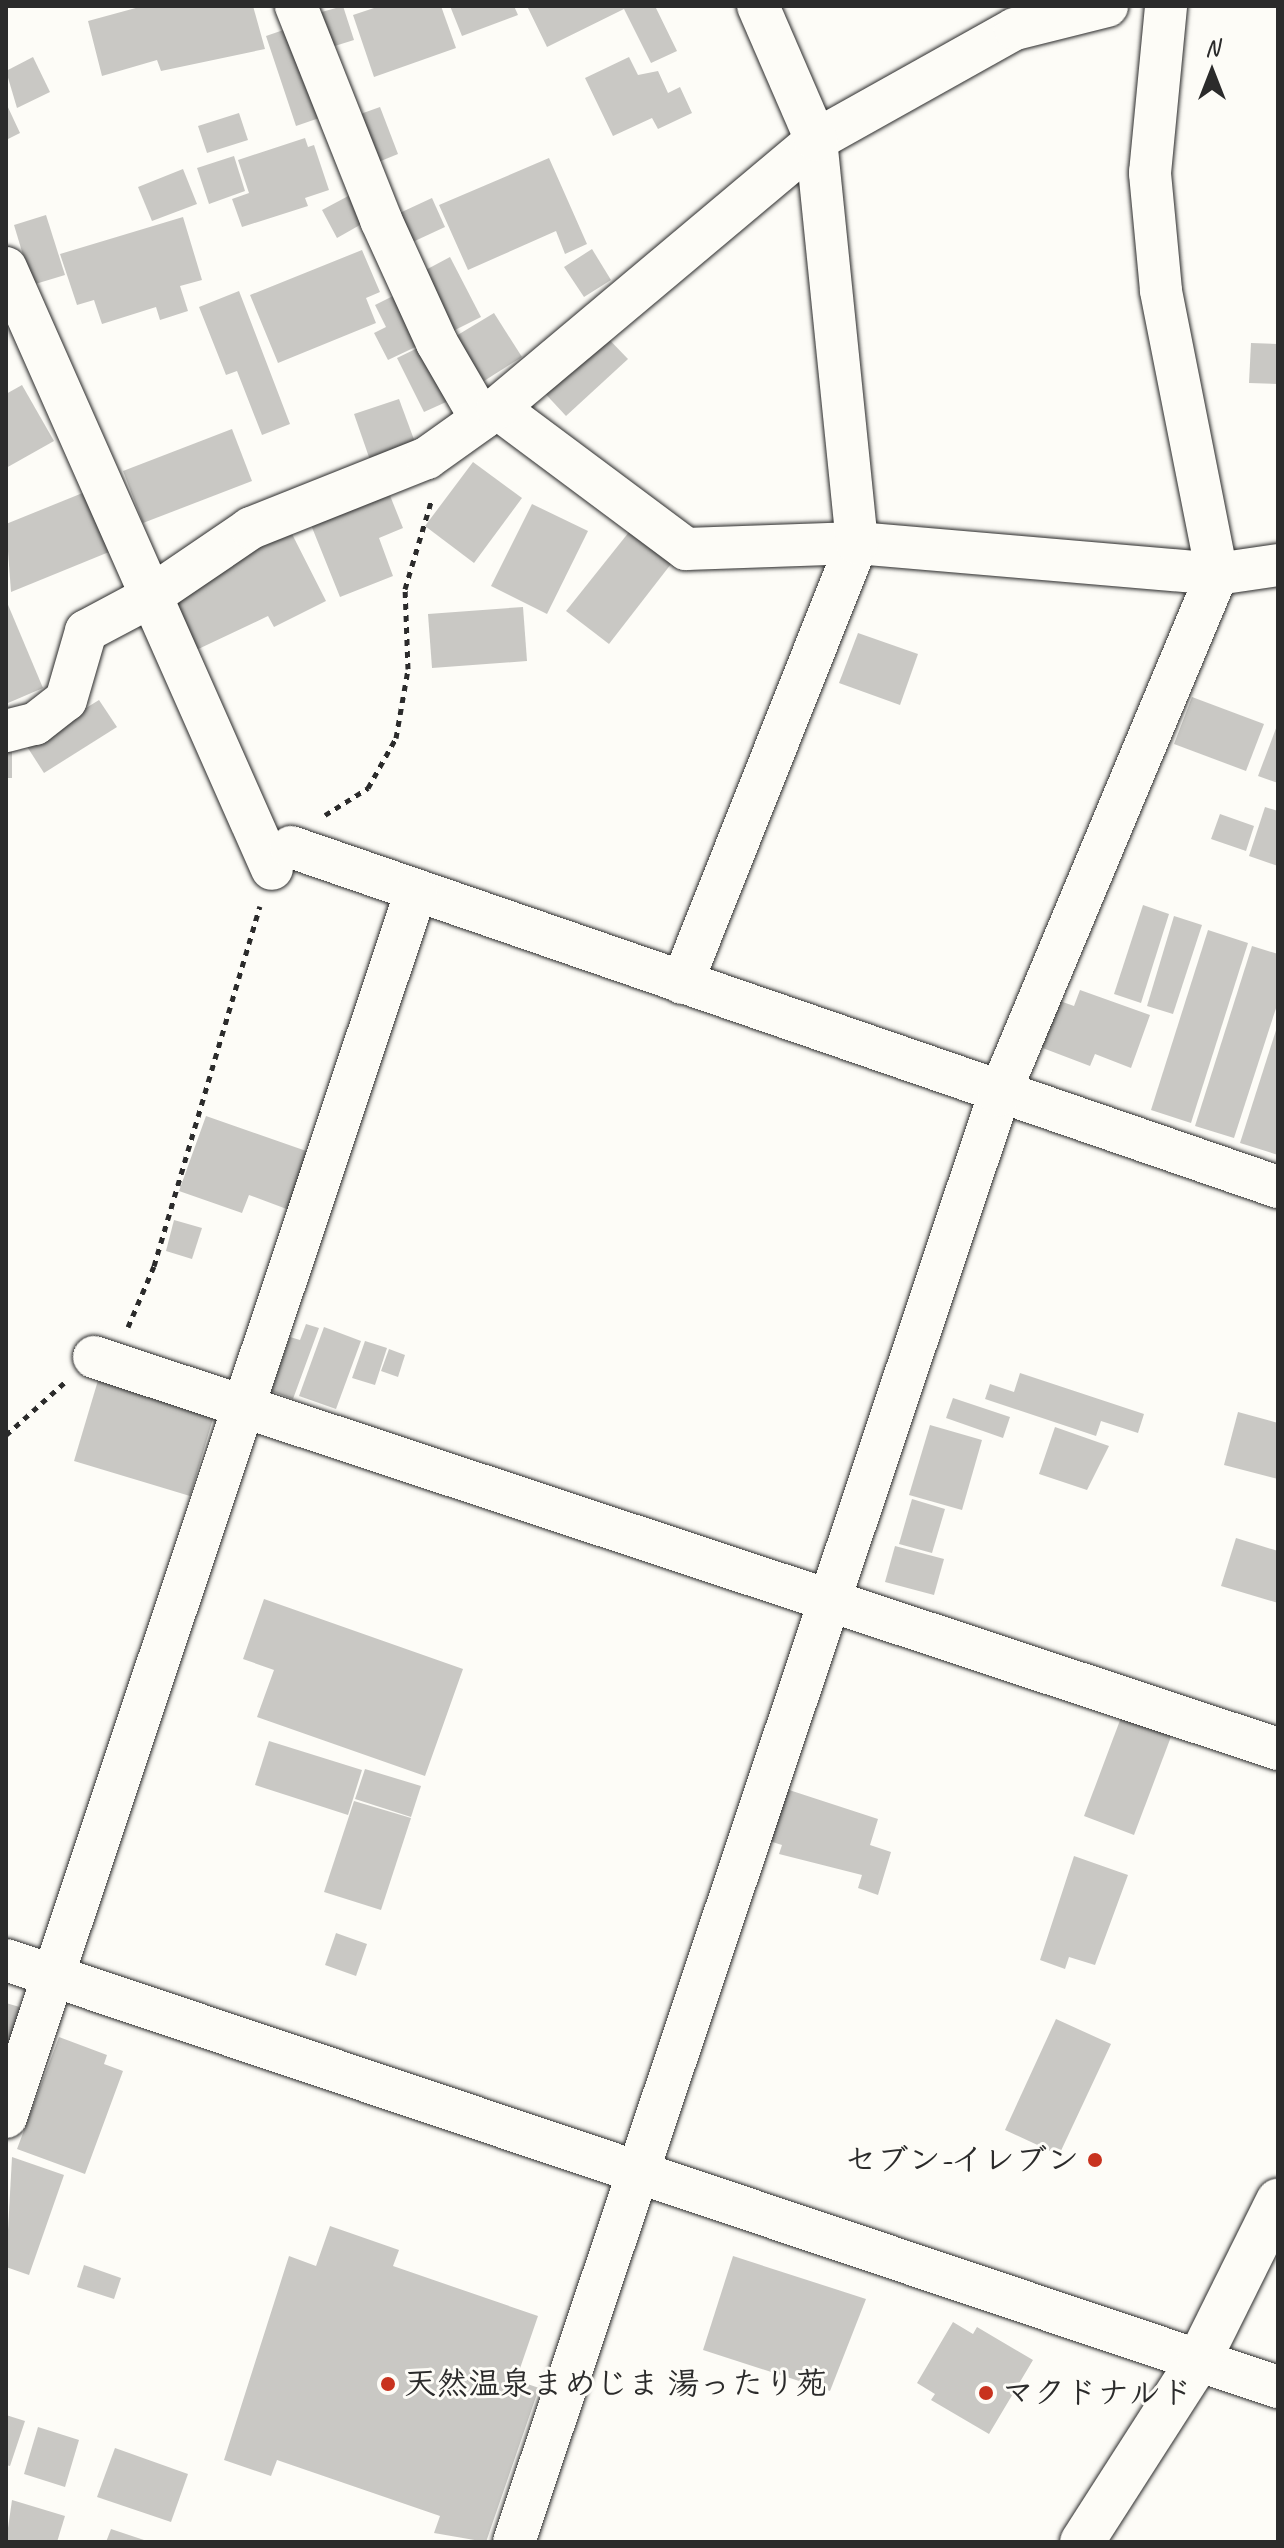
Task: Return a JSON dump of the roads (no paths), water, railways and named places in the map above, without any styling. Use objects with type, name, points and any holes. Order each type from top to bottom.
[{"type":"main road","points":[[1082,2542],[1199,2360],[1278,2201]]},
{"type":"street","points":[[296,6],[381,220],[437,343],[489,414],[686,549],[857,543],[1217,574],[1278,565]]},
{"type":"street","points":[[682,983],[857,543],[816,140],[758,6]]},
{"type":"street","points":[[6,731],[35,724],[66,700],[86,631],[148,598],[251,528],[427,458],[489,414],[816,140],[1015,29],[1107,6]]},
{"type":"street","points":[[514,2542],[639,2176],[825,1599],[999,1095],[1217,574],[1161,290],[1150,173],[1166,6]]},
{"type":"street","points":[[6,268],[148,598],[281,858],[416,891],[999,1095],[1278,1187]]},
{"type":"street","points":[[6,2117],[239,1404],[416,891]]},
{"type":"street","points":[[94,1357],[1278,1749]]},
{"type":"street","points":[[6,1960],[639,2176],[1278,2387]]},
{"type":"place","name":"セブン-イレブン","points":[[1095,2160]]},
{"type":"place","name":"天然温泉まめじま 湯ったり苑","points":[[388,2384]]},
{"type":"place","name":"マクドナルド","points":[[986,2393]]}]
